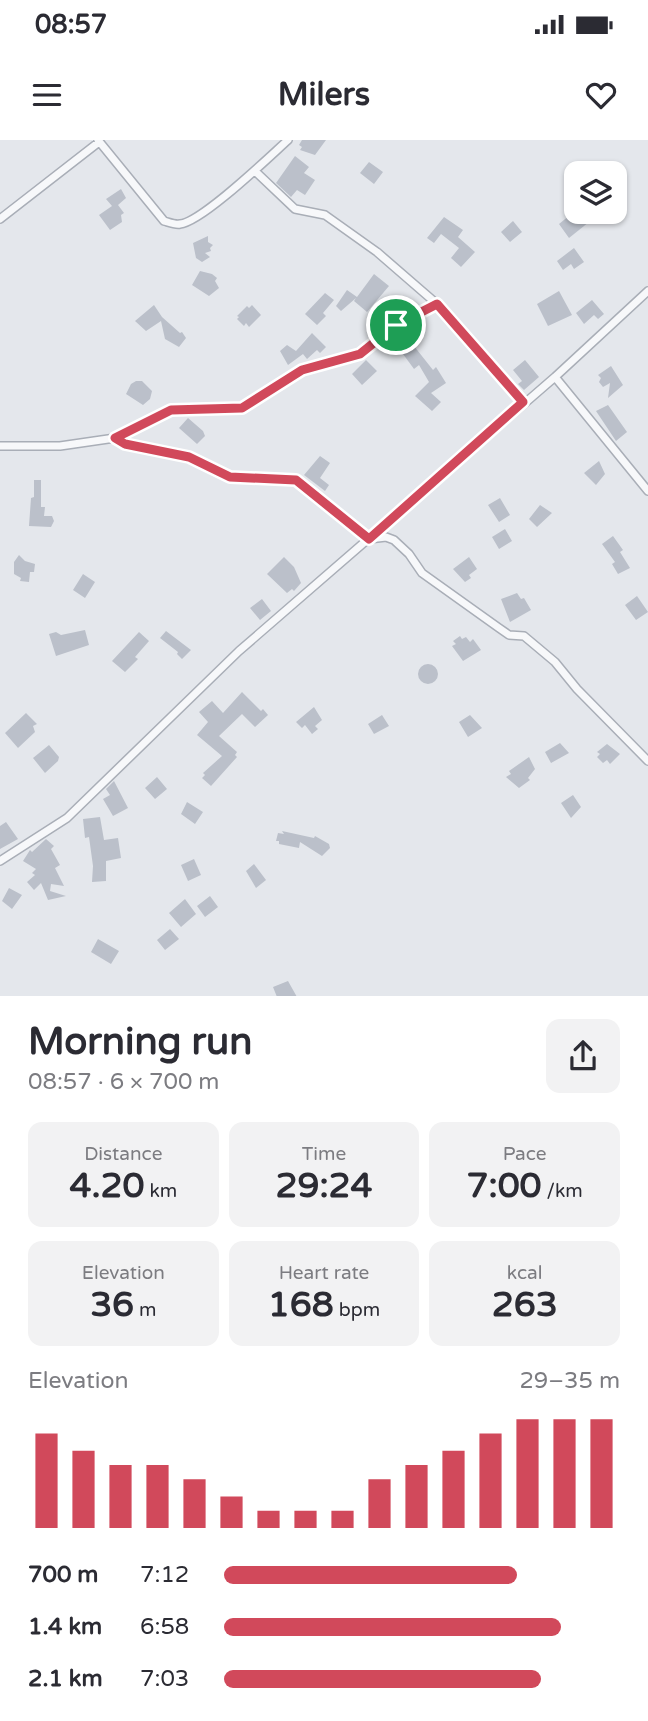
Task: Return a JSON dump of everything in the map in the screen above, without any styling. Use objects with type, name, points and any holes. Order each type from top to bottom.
[{"type":"street","points":[[0,219],[98,141],[164,221],[180,224],[193,219],[255,171],[288,140]]},
{"type":"street","points":[[255,171],[295,209],[325,215],[377,252],[437,304],[523,402]]},
{"type":"street","points":[[0,861],[67,818],[239,651],[555,377],[648,291]]},
{"type":"street","points":[[0,446],[61,446],[115,438],[171,410],[242,408],[302,370],[360,354],[396,325],[437,304]]},
{"type":"street","points":[[555,377],[648,491]]},
{"type":"street","points":[[115,438],[125,444],[189,457],[230,477],[296,480],[369,539],[386,537],[394,540],[409,554],[422,573],[509,635],[524,636],[555,662],[577,690],[648,761]]},
{"type":"building","points":[[302,140],[326,140],[315,155],[300,150]]},
{"type":"building","points":[[295,156],[309,167],[304,173],[315,180],[305,195],[297,190],[291,197],[276,183]]},
{"type":"building","points":[[369,162],[383,172],[374,184],[360,173]]},
{"type":"building","points":[[121,189],[126,198],[118,205],[124,213],[121,215],[122,222],[110,230],[99,215],[112,206],[106,199]]},
{"type":"building","points":[[444,217],[463,230],[458,237],[475,252],[461,267],[451,258],[459,248],[441,234],[434,243],[427,238]]},
{"type":"building","points":[[564,220],[564,224],[586,224],[569,238],[559,224]]},
{"type":"building","points":[[513,221],[522,232],[510,242],[501,232]]},
{"type":"building","points":[[208,236],[208,242],[213,245],[211,251],[205,253],[210,257],[202,262],[196,258],[193,243]]},
{"type":"building","points":[[574,248],[584,262],[574,269],[571,264],[563,270],[557,261]]},
{"type":"building","points":[[200,271],[217,278],[215,281],[219,288],[209,296],[192,285]]},
{"type":"building","points":[[374,274],[389,286],[367,312],[354,301],[356,298],[341,311],[336,306],[347,290],[357,297]]},
{"type":"building","points":[[559,291],[572,315],[548,326],[537,304]]},
{"type":"building","points":[[325,293],[334,300],[323,313],[326,316],[317,325],[305,314]]},
{"type":"building","points":[[592,300],[604,314],[598,319],[594,315],[584,324],[576,313]]},
{"type":"building","points":[[154,305],[162,317],[186,338],[179,347],[165,339],[161,321],[146,331],[135,321]]},
{"type":"building","points":[[252,305],[261,315],[249,327],[246,323],[244,326],[237,316],[247,306],[249,308]]},
{"type":"building","points":[[312,333],[326,347],[320,353],[317,350],[307,359],[303,354],[288,365],[280,351],[287,345],[296,351]]},
{"type":"building","points":[[414,346],[433,370],[436,367],[446,383],[431,393],[441,402],[432,411],[415,396],[429,382],[419,365],[414,369],[403,354]]},
{"type":"building","points":[[366,360],[377,371],[362,385],[352,374]]},
{"type":"building","points":[[525,360],[539,377],[524,390],[518,384],[522,381],[513,370]]},
{"type":"building","points":[[611,366],[623,385],[608,398],[610,383],[603,387],[598,375]]},
{"type":"building","points":[[142,381],[152,391],[150,399],[143,405],[126,394],[131,384]]},
{"type":"building","points":[[608,405],[627,432],[616,441],[596,411]]},
{"type":"building","points":[[188,418],[205,436],[197,444],[179,428]]},
{"type":"building","points":[[320,456],[330,463],[320,478],[329,485],[325,491],[304,475]]},
{"type":"building","points":[[599,461],[605,474],[596,485],[584,473]]},
{"type":"building","points":[[34,480],[41,480],[41,507],[45,507],[44,516],[52,516],[54,521],[51,527],[29,526]]},
{"type":"building","points":[[500,498],[510,515],[499,522],[488,505]]},
{"type":"building","points":[[540,505],[552,513],[537,527],[529,519]]},
{"type":"building","points":[[505,529],[512,541],[499,549],[492,537]]},
{"type":"building","points":[[613,536],[623,550],[620,552],[630,568],[618,574],[612,564],[615,562],[602,544]]},
{"type":"building","points":[[19,555],[25,561],[35,564],[34,572],[30,572],[29,582],[20,581],[21,578],[14,574],[14,562]]},
{"type":"building","points":[[284,557],[294,567],[301,583],[294,591],[292,589],[287,593],[267,574]]},
{"type":"building","points":[[469,557],[477,569],[465,582],[453,569]]},
{"type":"building","points":[[83,574],[95,582],[85,598],[73,590]]},
{"type":"building","points":[[517,593],[521,599],[524,598],[531,610],[510,622],[501,599]]},
{"type":"building","points":[[637,596],[648,612],[636,620],[625,605]]},
{"type":"building","points":[[262,599],[271,611],[260,620],[250,608]]},
{"type":"building","points":[[85,630],[89,645],[56,656],[49,634],[56,632],[61,635]]},
{"type":"building","points":[[166,631],[191,650],[182,659],[178,652],[160,638]]},
{"type":"building","points":[[139,632],[149,641],[135,657],[138,659],[125,672],[112,661]]},
{"type":"building","points":[[460,636],[462,639],[466,637],[470,642],[473,639],[481,650],[463,661],[452,646],[456,644],[453,641]]},
{"type":"building","points":[[428,664],[435,667],[438,674],[435,681],[428,684],[421,681],[418,674],[421,667]]},
{"type":"building","points":[[242,692],[268,715],[255,727],[242,714],[219,736],[237,752],[237,757],[211,786],[202,778],[205,775],[203,773],[222,756],[197,735],[208,722],[199,712],[212,701],[223,713]]},
{"type":"building","points":[[314,707],[322,720],[315,726],[318,729],[312,734],[305,725],[302,728],[296,722]]},
{"type":"building","points":[[26,713],[37,724],[33,726],[35,732],[18,748],[5,733]]},
{"type":"building","points":[[382,715],[389,726],[374,734],[368,724]]},
{"type":"building","points":[[470,715],[482,728],[468,737],[459,722]]},
{"type":"building","points":[[560,743],[569,753],[551,763],[545,752]]},
{"type":"building","points":[[607,744],[620,754],[610,764],[607,760],[603,763],[597,757],[600,754],[597,752]]},
{"type":"building","points":[[49,745],[59,757],[45,773],[33,758]]},
{"type":"building","points":[[529,757],[535,769],[528,778],[530,780],[519,788],[506,777],[511,774],[509,771]]},
{"type":"building","points":[[157,777],[167,789],[155,799],[145,788]]},
{"type":"building","points":[[114,781],[128,808],[113,816],[103,799],[110,795],[106,789]]},
{"type":"building","points":[[573,795],[581,807],[571,818],[561,803]]},
{"type":"building","points":[[187,802],[203,812],[195,824],[181,814]]},
{"type":"building","points":[[100,817],[104,840],[118,838],[121,858],[106,861],[106,881],[92,882],[89,837],[85,838],[83,819]]},
{"type":"building","points":[[6,822],[18,839],[0,849],[0,826]]},
{"type":"building","points":[[282,831],[314,838],[315,836],[329,844],[330,848],[322,856],[300,842],[299,848],[279,844],[279,841],[276,841],[278,833],[284,834]]},
{"type":"building","points":[[46,839],[54,846],[51,849],[60,865],[55,868],[64,886],[51,884],[50,891],[66,896],[48,900],[41,883],[34,890],[27,882],[35,875],[32,873],[36,869],[23,861],[30,850],[32,852]]},
{"type":"building","points":[[194,859],[201,875],[188,881],[181,865]]},
{"type":"building","points":[[254,864],[266,880],[256,888],[246,871]]},
{"type":"building","points":[[9,888],[22,895],[12,909],[2,901]]},
{"type":"building","points":[[210,896],[218,907],[205,917],[197,906]]},
{"type":"building","points":[[185,899],[196,914],[181,927],[169,913]]},
{"type":"building","points":[[170,929],[179,939],[165,950],[157,940]]},
{"type":"building","points":[[98,939],[119,951],[111,964],[91,952]]},
{"type":"building","points":[[288,981],[296,996],[277,996],[273,987]]},
{"type":"route","points":[[437,304],[523,402],[369,539],[296,480],[230,477],[189,457],[125,444],[115,438],[171,410],[227,411],[242,408],[302,370],[360,354],[396,325],[437,304]]}]
